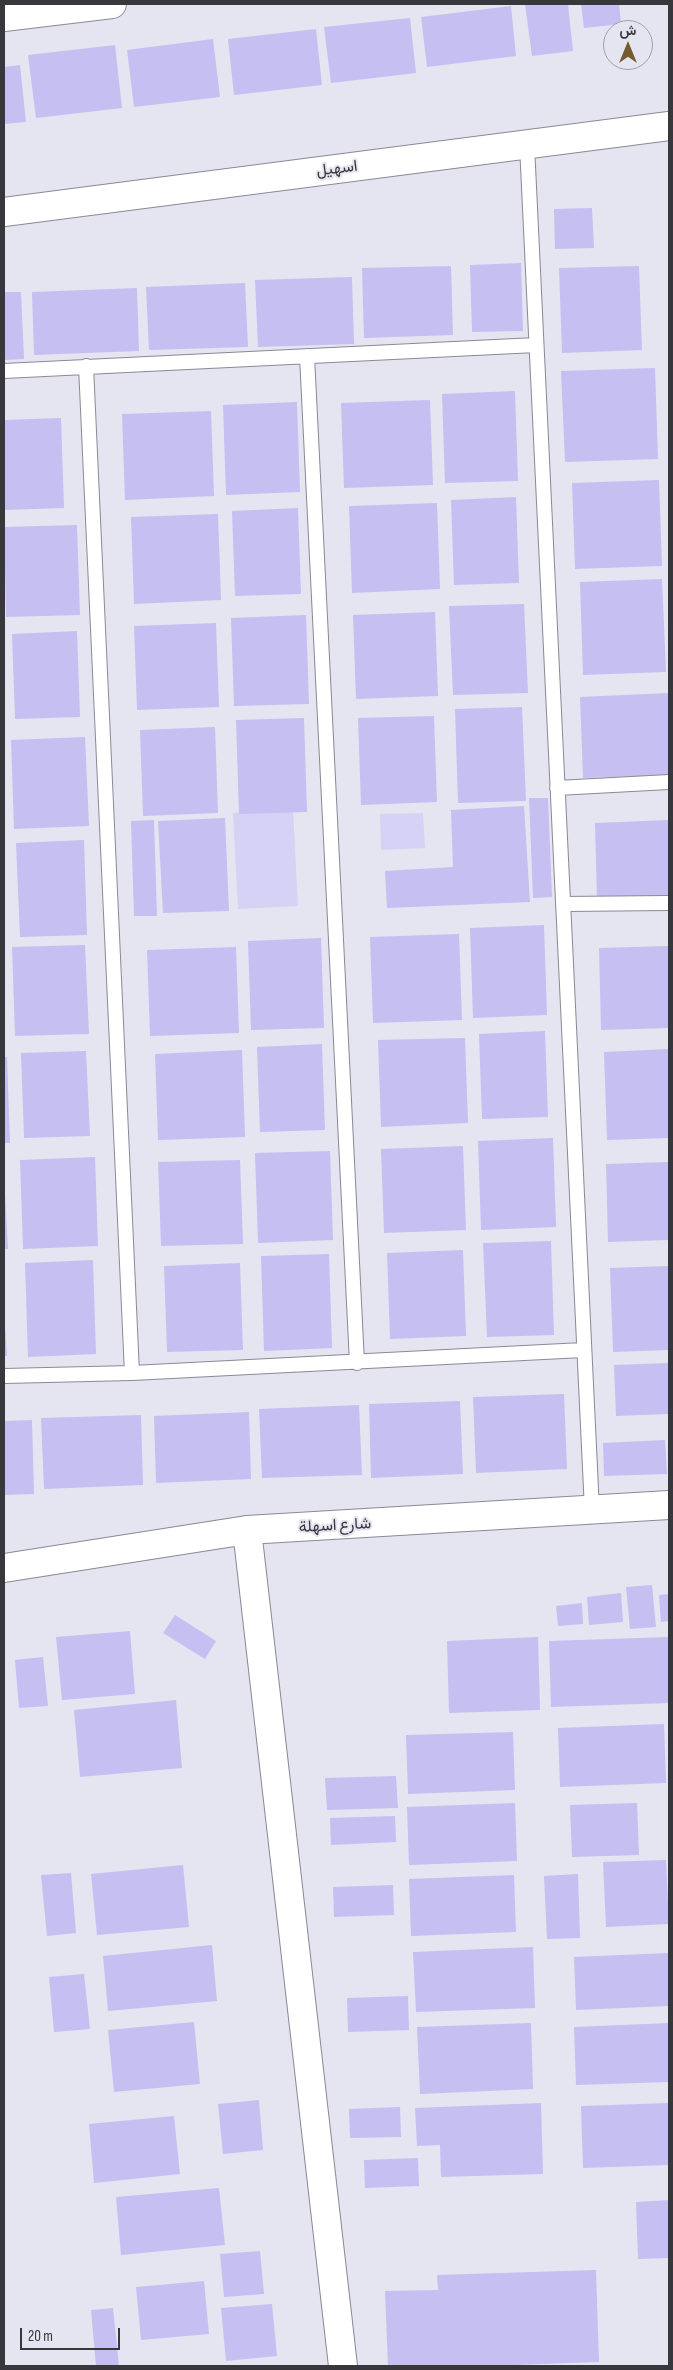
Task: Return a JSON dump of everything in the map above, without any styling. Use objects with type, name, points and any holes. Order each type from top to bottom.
[{"type":"street","points":[[12,12],[112,4]]},
{"type":"street","name":"اسهيل","points":[[4,212],[669,126]]},
{"type":"street","name":"شارع اسهلة","points":[[4,1568],[247,1530],[669,1505]]},
{"type":"street","points":[[247,1530],[343,2366]]},
{"type":"lane","points":[[527,145],[592,1510]]},
{"type":"lane","points":[[4,370],[536,345]]},
{"type":"lane","points":[[307,356],[357,1363]]},
{"type":"lane","points":[[86,366],[132,1373]]},
{"type":"lane","points":[[557,788],[669,782]]},
{"type":"lane","points":[[563,904],[669,903]]},
{"type":"lane","points":[[4,1376],[132,1373],[357,1363],[583,1350]]},
{"type":"shaded area","points":[[293,810],[298,906],[238,909],[233,813]]},
{"type":"shaded area","points":[[423,813],[425,848],[381,850],[380,814]]},
{"type":"building","points":[[525,4],[568,4],[573,51],[532,56]]},
{"type":"building","points":[[581,4],[619,4],[621,20],[603,20],[603,26],[584,28]]},
{"type":"building","points":[[511,6],[516,56],[427,67],[421,17]]},
{"type":"building","points":[[410,18],[416,73],[331,83],[324,27]]},
{"type":"building","points":[[316,29],[322,85],[234,95],[228,39]]},
{"type":"building","points":[[213,39],[220,97],[134,107],[127,50]]},
{"type":"building","points":[[115,45],[122,108],[36,118],[28,55]]},
{"type":"building","points":[[20,65],[26,122],[4,124],[4,67]]},
{"type":"building","points":[[592,208],[594,248],[555,249],[554,209]]},
{"type":"building","points":[[521,263],[523,331],[472,332],[470,265]]},
{"type":"building","points":[[451,266],[453,335],[364,338],[362,268]]},
{"type":"building","points":[[639,266],[642,350],[562,353],[559,268]]},
{"type":"building","points":[[352,277],[354,344],[258,347],[255,280]]},
{"type":"building","points":[[245,283],[248,347],[149,350],[146,287]]},
{"type":"building","points":[[137,288],[139,351],[34,355],[32,292]]},
{"type":"building","points":[[4,292],[21,292],[24,359],[4,360]]},
{"type":"building","points":[[655,368],[658,459],[565,462],[561,371]]},
{"type":"building","points":[[515,391],[518,481],[445,483],[442,394]]},
{"type":"building","points":[[430,400],[433,485],[344,488],[341,403]]},
{"type":"building","points":[[297,402],[300,492],[226,495],[223,405]]},
{"type":"building","points":[[211,411],[214,496],[125,500],[122,414]]},
{"type":"building","points":[[61,418],[64,508],[4,510],[4,420]]},
{"type":"building","points":[[659,480],[662,566],[575,569],[572,483]]},
{"type":"building","points":[[516,497],[519,583],[454,585],[451,500]]},
{"type":"building","points":[[437,503],[440,589],[352,593],[349,506]]},
{"type":"building","points":[[298,508],[301,594],[235,596],[232,511]]},
{"type":"building","points":[[218,514],[221,600],[134,604],[131,517]]},
{"type":"building","points":[[77,525],[80,615],[6,617],[4,527]]},
{"type":"building","points":[[662,579],[666,672],[583,675],[580,582]]},
{"type":"building","points":[[524,604],[528,693],[453,695],[449,606]]},
{"type":"building","points":[[435,612],[438,696],[356,699],[353,615]]},
{"type":"building","points":[[306,615],[309,704],[234,706],[231,618]]},
{"type":"building","points":[[216,623],[219,707],[137,710],[134,626]]},
{"type":"building","points":[[77,631],[80,717],[15,719],[12,634]]},
{"type":"building","points":[[669,693],[669,775],[583,778],[580,697]]},
{"type":"building","points":[[522,707],[526,801],[458,803],[455,709]]},
{"type":"building","points":[[434,716],[437,802],[361,805],[358,718]]},
{"type":"building","points":[[304,718],[307,812],[239,814],[236,720]]},
{"type":"building","points":[[215,727],[218,813],[143,816],[140,730]]},
{"type":"building","points":[[85,737],[89,826],[14,829],[11,740]]},
{"type":"building","points":[[529,798],[548,798],[552,897],[533,898]]},
{"type":"building","points":[[524,806],[530,902],[387,908],[385,871],[453,867],[451,810]]},
{"type":"building","points":[[225,818],[229,911],[163,913],[158,821]]},
{"type":"building","points":[[154,820],[157,916],[134,916],[131,821]]},
{"type":"building","points":[[669,820],[669,898],[597,901],[595,823]]},
{"type":"building","points":[[84,840],[87,935],[20,937],[16,843]]},
{"type":"building","points":[[544,925],[547,1015],[473,1018],[470,928]]},
{"type":"building","points":[[459,934],[462,1020],[373,1023],[370,937]]},
{"type":"building","points":[[321,938],[324,1028],[251,1030],[248,941]]},
{"type":"building","points":[[85,945],[89,1034],[15,1036],[12,947]]},
{"type":"building","points":[[669,946],[669,1028],[601,1030],[599,948]]},
{"type":"building","points":[[236,947],[239,1033],[150,1036],[147,950]]},
{"type":"building","points":[[545,1031],[548,1117],[482,1119],[479,1034]]},
{"type":"building","points":[[465,1038],[468,1123],[381,1127],[378,1040]]},
{"type":"building","points":[[322,1044],[325,1130],[260,1132],[257,1047]]},
{"type":"building","points":[[669,1049],[669,1138],[607,1140],[604,1052]]},
{"type":"building","points":[[242,1050],[245,1137],[158,1140],[155,1054]]},
{"type":"building","points":[[86,1051],[90,1136],[24,1138],[21,1053]]},
{"type":"building","points":[[4,1057],[7,1057],[10,1143],[4,1143]]},
{"type":"building","points":[[553,1138],[556,1227],[481,1230],[478,1141]]},
{"type":"building","points":[[463,1146],[466,1230],[384,1233],[381,1149]]},
{"type":"building","points":[[330,1151],[333,1240],[258,1243],[255,1153]]},
{"type":"building","points":[[95,1157],[98,1246],[23,1249],[20,1160]]},
{"type":"building","points":[[240,1160],[243,1244],[161,1246],[158,1162]]},
{"type":"building","points":[[669,1162],[669,1240],[608,1242],[606,1164]]},
{"type":"building","points":[[4,1176],[8,1249],[4,1249]]},
{"type":"building","points":[[551,1241],[554,1335],[487,1337],[483,1243]]},
{"type":"building","points":[[463,1250],[466,1336],[390,1339],[387,1253]]},
{"type":"building","points":[[329,1254],[332,1348],[264,1351],[261,1256]]},
{"type":"building","points":[[93,1260],[96,1354],[28,1357],[25,1263]]},
{"type":"building","points":[[240,1263],[243,1350],[167,1352],[164,1266]]},
{"type":"building","points":[[669,1266],[669,1350],[613,1352],[610,1268]]},
{"type":"building","points":[[4,1309],[7,1356],[4,1356]]},
{"type":"building","points":[[669,1363],[669,1414],[616,1416],[614,1365]]},
{"type":"building","points":[[564,1394],[567,1469],[476,1473],[473,1397]]},
{"type":"building","points":[[460,1401],[463,1474],[371,1478],[369,1404]]},
{"type":"building","points":[[359,1405],[362,1475],[262,1478],[259,1409]]},
{"type":"building","points":[[249,1412],[251,1479],[156,1483],[154,1416]]},
{"type":"building","points":[[141,1415],[143,1485],[44,1489],[41,1418]]},
{"type":"building","points":[[32,1420],[34,1494],[4,1495],[4,1421]]},
{"type":"building","points":[[665,1440],[667,1474],[604,1476],[603,1443]]},
{"type":"building","points":[[652,1585],[656,1627],[630,1629],[626,1587]]},
{"type":"building","points":[[621,1593],[623,1622],[589,1625],[587,1597]]},
{"type":"building","points":[[669,1594],[669,1621],[661,1622],[659,1595]]},
{"type":"building","points":[[582,1603],[583,1624],[558,1626],[556,1606]]},
{"type":"building","points":[[175,1615],[216,1641],[205,1659],[163,1633]]},
{"type":"building","points":[[130,1631],[135,1694],[62,1700],[56,1637]]},
{"type":"building","points":[[538,1637],[540,1710],[449,1713],[447,1641]]},
{"type":"building","points":[[669,1637],[669,1703],[551,1707],[549,1641]]},
{"type":"building","points":[[43,1657],[48,1706],[19,1708],[15,1660]]},
{"type":"building","points":[[176,1700],[182,1768],[80,1777],[74,1710]]},
{"type":"building","points":[[664,1724],[666,1783],[560,1787],[558,1728]]},
{"type":"building","points":[[513,1732],[515,1790],[408,1794],[406,1735]]},
{"type":"building","points":[[396,1776],[398,1808],[327,1810],[325,1778]]},
{"type":"building","points":[[515,1803],[517,1861],[409,1865],[407,1807]]},
{"type":"building","points":[[637,1803],[639,1855],[572,1857],[570,1805]]},
{"type":"building","points":[[395,1816],[396,1842],[331,1845],[330,1818]]},
{"type":"building","points":[[666,1860],[669,1924],[606,1927],[603,1862]]},
{"type":"building","points":[[183,1865],[189,1927],[97,1935],[91,1874]]},
{"type":"building","points":[[71,1873],[76,1933],[47,1936],[41,1875]]},
{"type":"building","points":[[578,1874],[580,1938],[547,1939],[544,1876]]},
{"type":"building","points":[[514,1875],[516,1932],[411,1936],[409,1879]]},
{"type":"building","points":[[393,1885],[394,1915],[334,1917],[333,1887]]},
{"type":"building","points":[[212,1945],[217,2001],[108,2011],[103,1956]]},
{"type":"building","points":[[533,1947],[535,2008],[416,2012],[413,1952]]},
{"type":"building","points":[[669,1953],[669,2006],[576,2010],[574,1957]]},
{"type":"building","points":[[84,1974],[90,2029],[54,2032],[49,1977]]},
{"type":"building","points":[[408,1996],[409,2030],[348,2032],[347,1998]]},
{"type":"building","points":[[194,2022],[200,2084],[114,2092],[108,2030]]},
{"type":"building","points":[[531,2023],[533,2089],[420,2094],[417,2027]]},
{"type":"building","points":[[669,2023],[669,2082],[576,2085],[574,2027]]},
{"type":"building","points":[[259,2100],[263,2150],[223,2154],[218,2104]]},
{"type":"building","points":[[541,2103],[543,2174],[441,2177],[440,2145],[417,2146],[415,2108]]},
{"type":"building","points":[[669,2103],[669,2165],[583,2168],[581,2106]]},
{"type":"building","points":[[400,2107],[401,2137],[350,2138],[349,2109]]},
{"type":"building","points":[[174,2116],[180,2174],[94,2183],[89,2124]]},
{"type":"building","points":[[418,2158],[419,2186],[365,2188],[364,2160]]},
{"type":"building","points":[[219,2188],[225,2245],[121,2255],[116,2197]]},
{"type":"building","points":[[669,2200],[669,2258],[638,2259],[636,2202]]},
{"type":"building","points":[[260,2251],[264,2294],[224,2297],[220,2254]]},
{"type":"building","points":[[596,2270],[599,2362],[487,2366],[388,2366],[385,2291],[438,2290],[437,2275]]},
{"type":"building","points":[[204,2281],[209,2334],[141,2340],[136,2287]]},
{"type":"building","points":[[272,2304],[277,2356],[226,2361],[221,2308]]},
{"type":"building","points":[[113,2308],[119,2366],[96,2366],[91,2310]]}]
